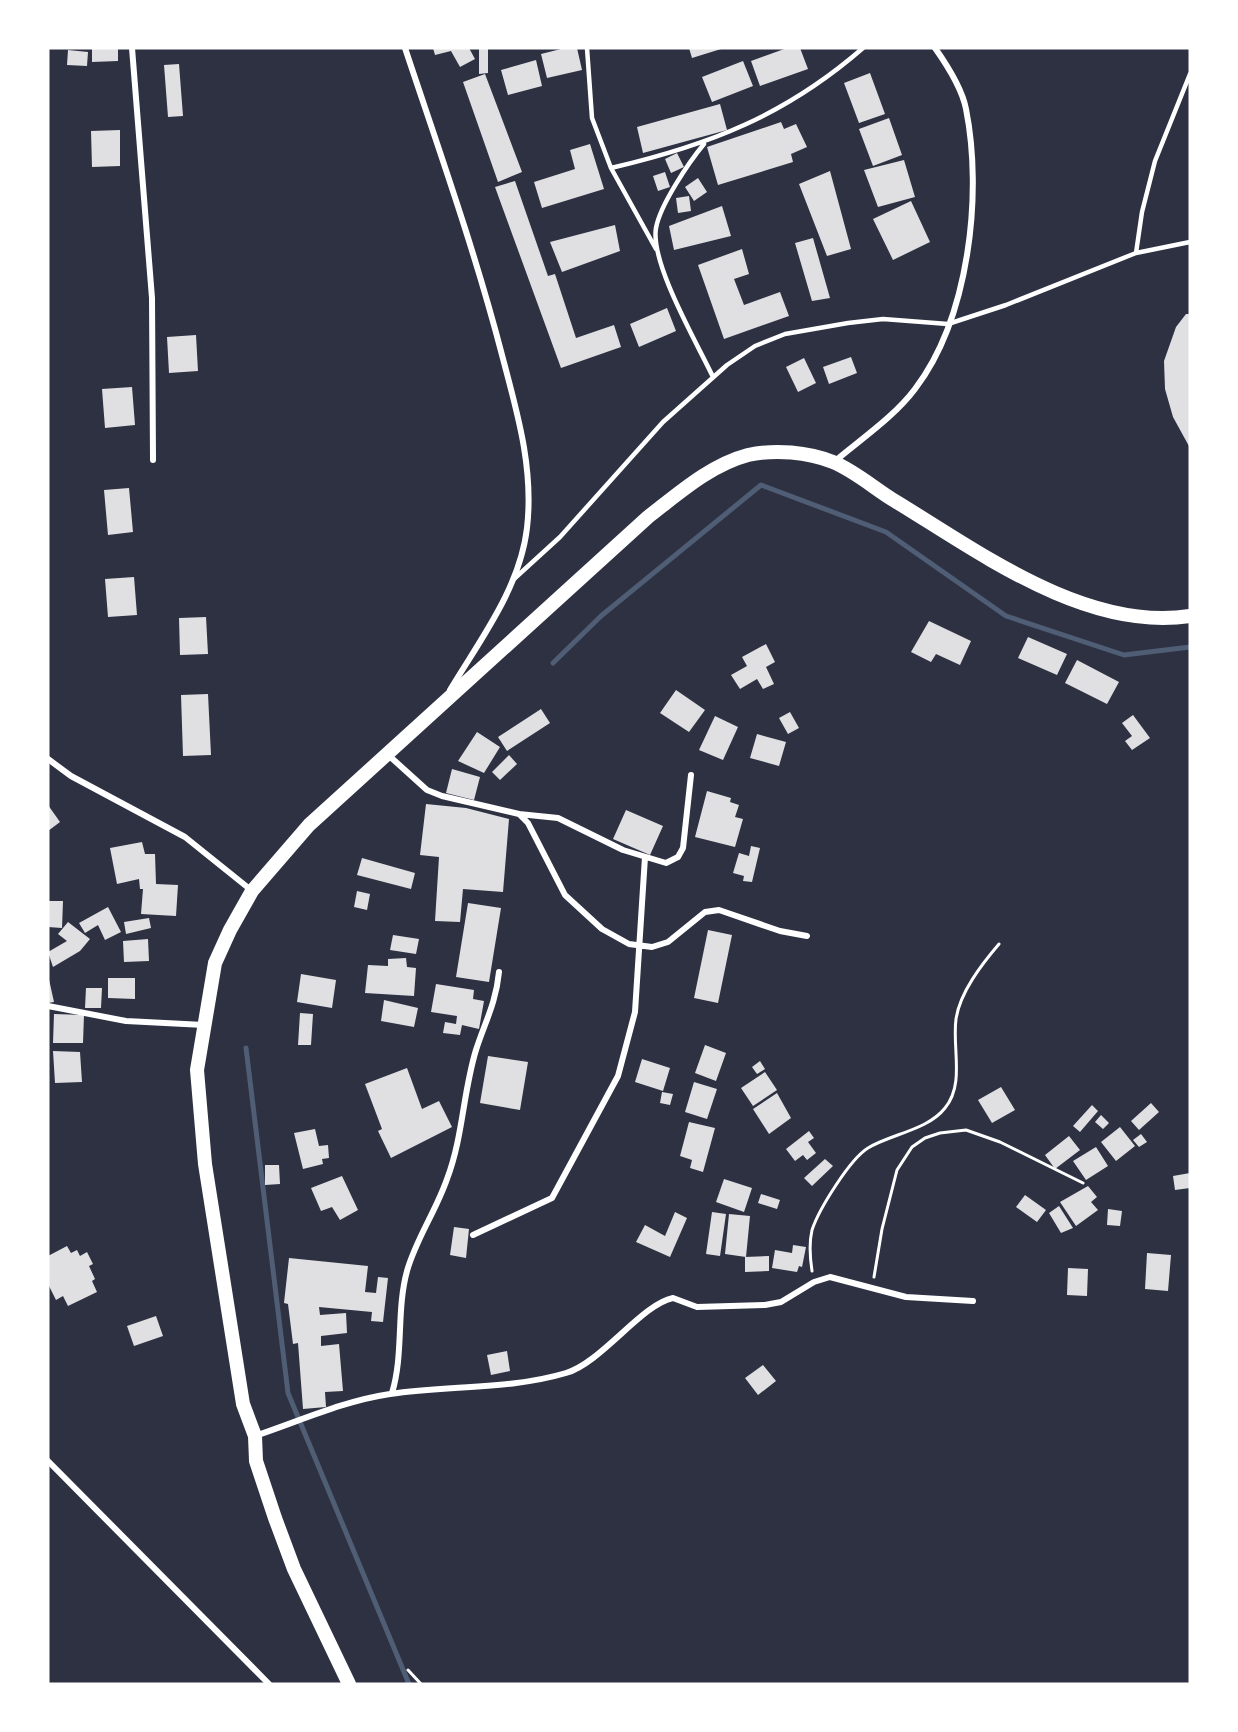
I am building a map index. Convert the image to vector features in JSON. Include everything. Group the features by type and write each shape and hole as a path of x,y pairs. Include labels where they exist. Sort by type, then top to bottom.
{"main road":[{"path":"349,1684 294,1569 256,1461 255,1436 243,1404 205,1164 197,1070 215,963 252,891 309,825 648,517 704,474 748,455 789,451 834,462 1015,572 1059,594 1099,610 1142,618 1190,616"}],"street":[{"path":"132,48 152,297 153,460"},
{"path":"405,48 473,252 526,452 529,490 527,530 514,579 441,704"},
{"path":"834,462 915,389 948,324 969,245 973,208 966,107 935,48"},
{"path":"386,753 427,790 442,796 519,814 558,818 623,850 666,863 678,856 683,848 691,775"},
{"path":"48,759 71,776 185,837 252,891"},
{"path":"519,814 528,823 565,895 617,939 652,947 669,942 705,912 719,910 780,931 807,936"},
{"path":"473,1235 545,1202 557,1190 618,1076 635,1012 645,857"},
{"path":"392,1393 398,1370 402,1293 407,1271 447,1180 459,1141 476,1050 494,1006 499,972"},
{"path":"48,1006 126,1021 205,1025"},
{"path":"255,1436 366,1398 392,1393 508,1384 568,1372 668,1299 710,1308 765,1305 791,1297 814,1282 830,1277 906,1297 974,1301"},
{"path":"48,1461 269,1684"}],"lane":[{"path":"587,48 592,118 611,168 657,251 674,295 713,377"},
{"path":"611,168 705,143 789,104 863,48"},
{"path":"1136,253 1142,212 1155,161 1190,74"},
{"path":"657,251 656,227 686,165 705,143"},
{"path":"514,579 560,537 663,422 713,377 755,346 785,334 883,319 948,324 1006,305 1136,253 1190,242"}],"path":[{"path":"814,1282 810,1257 812,1230 855,1158 893,1136 929,1122 945,1110 950,1101 956,1081 956,1016 973,980 999,944"},
{"path":"865,1288 877,1268 882,1229 897,1170 912,1147 925,1138 940,1133 966,1130 1000,1142 1083,1183"},
{"path":"408,1670 421,1684"}],"building":[{"path":"92,48 118,48 118,61 92,62"},
{"path":"433,48 469,48 475,59 460,67 451,51 435,55"},
{"path":"479,48 488,48 488,73 479,74"},
{"path":"565,48 577,48 582,70 547,78 541,54"},
{"path":"689,48 721,48 721,49 692,58"},
{"path":"787,48 800,48 808,69 760,86 751,61"},
{"path":"68,50 88,52 87,66 67,65"},
{"path":"536,60 542,86 508,95 501,70"},
{"path":"743,61 753,86 712,102 702,77"},
{"path":"179,64 183,116 168,117 164,65"},
{"path":"870,73 885,114 859,123 844,83"},
{"path":"485,74 522,172 498,182 463,82"},
{"path":"720,104 727,130 643,153 637,127"},
{"path":"889,118 902,155 873,166 859,129"},
{"path":"781,122 784,129 796,124 807,147 791,154 793,162 718,185 707,147"},
{"path":"120,130 120,166 92,167 91,131"},
{"path":"590,144 604,189 542,208 534,182 575,169 570,150"},
{"path":"677,153 684,167 671,173 665,159"},
{"path":"904,160 915,197 878,207 864,170"},
{"path":"830,171 851,249 827,256 799,184"},
{"path":"665,172 670,187 658,191 653,176"},
{"path":"698,178 707,192 694,201 685,187"},
{"path":"515,181 548,276 555,274 576,338 614,325 621,347 561,368 495,187"},
{"path":"689,196 691,211 678,213 676,198"},
{"path":"911,201 930,242 893,260 873,219"},
{"path":"722,206 731,236 674,250 669,226"},
{"path":"615,225 620,251 562,272 550,242"},
{"path":"813,238 830,298 812,301 795,243"},
{"path":"742,249 749,274 734,279 744,305 780,292 789,316 724,339 698,265"},
{"path":"667,308 676,331 639,347 630,324"},
{"path":"1186,314 1190,314 1190,448 1173,417 1165,389 1164,361 1176,327"},
{"path":"196,335 198,371 169,373 167,337"},
{"path":"851,357 857,373 829,384 823,367"},
{"path":"804,358 816,383 798,392 786,367"},
{"path":"132,387 135,425 105,428 102,389"},
{"path":"129,488 133,532 108,535 104,490"},
{"path":"134,577 137,615 108,617 105,579"},
{"path":"206,617 208,654 180,655 179,618"},
{"path":"929,621 971,641 960,665 936,654 931,662 911,652"},
{"path":"1028,637 1067,654 1057,675 1018,658"},
{"path":"766,644 775,662 766,667 774,684 763,689 757,679 740,689 731,675 747,666 742,657"},
{"path":"1077,660 1119,682 1107,704 1065,683"},
{"path":"676,690 705,710 689,732 660,713"},
{"path":"208,694 211,755 183,756 181,695"},
{"path":"541,709 550,723 507,751 498,737"},
{"path":"790,712 799,728 788,734 779,718"},
{"path":"1133,715 1150,738 1132,750 1125,741 1132,736 1122,723"},
{"path":"715,716 738,727 723,760 699,750"},
{"path":"477,732 500,747 484,773 458,761"},
{"path":"757,734 786,742 779,766 750,758"},
{"path":"509,755 517,764 500,780 492,772"},
{"path":"452,769 480,777 474,800 446,793"},
{"path":"707,791 731,798 730,802 739,805 735,817 743,819 735,847 695,837"},
{"path":"426,804 466,808 509,819 503,892 463,889 460,922 435,921 439,857 420,855"},
{"path":"48,805 60,822 48,831"},
{"path":"626,810 663,826 650,855 613,839"},
{"path":"142,842 145,854 155,854 156,884 178,885 176,916 141,914 143,889 140,889 139,879 117,884 110,848"},
{"path":"751,846 760,848 752,882 743,881 744,876 733,873 739,853 749,856"},
{"path":"362,858 415,873 411,889 357,875"},
{"path":"357,891 370,894 367,910 354,907"},
{"path":"48,901 63,901 62,928 48,927"},
{"path":"468,903 501,908 489,982 456,977"},
{"path":"108,907 121,932 105,940 98,925 85,933 79,923"},
{"path":"149,918 151,928 126,934 124,922"},
{"path":"68,922 90,939 80,951 53,967 48,952 67,941 58,934"},
{"path":"708,930 732,935 718,1003 694,998"},
{"path":"393,935 419,939 416,954 390,950"},
{"path":"148,939 149,961 124,962 123,941"},
{"path":"406,958 407,967 416,968 414,996 365,993 368,965 388,966 388,959"},
{"path":"301,974 336,980 332,1008 297,1002"},
{"path":"48,975 54,1002 48,1003"},
{"path":"108,978 135,978 135,999 108,998"},
{"path":"436,984 474,990 473,999 484,1001 479,1029 462,1025 460,1035 443,1033 445,1022 456,1024 457,1016 431,1012"},
{"path":"86,988 102,988 101,1008 85,1008"},
{"path":"384,1000 418,1008 414,1027 381,1021"},
{"path":"300,1013 313,1014 311,1045 298,1045"},
{"path":"54,1014 84,1015 83,1043 53,1043"},
{"path":"705,1045 726,1053 716,1081 695,1073"},
{"path":"53,1051 80,1052 82,1082 55,1083"},
{"path":"488,1056 528,1062 520,1110 480,1103"},
{"path":"642,1059 670,1068 663,1091 635,1082"},
{"path":"760,1061 765,1069 757,1074 752,1067"},
{"path":"407,1068 422,1109 439,1101 452,1127 391,1158 378,1131 382,1129 365,1084"},
{"path":"765,1072 777,1090 753,1106 741,1088"},
{"path":"694,1082 717,1089 707,1119 685,1112"},
{"path":"1001,1087 1015,1110 992,1123 978,1100"},
{"path":"662,1092 673,1094 670,1105 660,1103"},
{"path":"777,1093 791,1118 769,1134 753,1109"},
{"path":"1151,1103 1159,1112 1139,1130 1131,1121"},
{"path":"1092,1105 1098,1111 1080,1132 1073,1126"},
{"path":"1101,1115 1109,1123 1103,1129 1095,1122"},
{"path":"689,1122 715,1128 703,1172 690,1168 692,1160 680,1156"},
{"path":"1120,1127 1135,1146 1116,1161 1101,1142"},
{"path":"315,1129 319,1146 328,1145 329,1158 322,1159 323,1164 303,1169 294,1133"},
{"path":"809,1131 814,1138 808,1142 816,1153 807,1160 803,1155 795,1161 786,1149"},
{"path":"1141,1134 1147,1142 1139,1147 1133,1140"},
{"path":"1069,1136 1080,1150 1055,1169 1045,1155"},
{"path":"1096,1147 1108,1166 1086,1180 1073,1161"},
{"path":"825,1159 833,1166 812,1186 804,1178"},
{"path":"265,1165 279,1165 280,1184 265,1185"},
{"path":"1190,1173 1190,1188 1175,1190 1173,1176"},
{"path":"342,1176 358,1210 340,1220 332,1207 321,1211 311,1188"},
{"path":"724,1179 752,1188 744,1212 716,1202"},
{"path":"1088,1186 1097,1197 1091,1202 1098,1210 1076,1226 1060,1202"},
{"path":"761,1194 780,1200 777,1209 758,1203"},
{"path":"1025,1195 1046,1210 1037,1222 1016,1207"},
{"path":"1059,1206 1073,1228 1061,1233 1049,1213"},
{"path":"1108,1209 1122,1211 1120,1226 1107,1225"},
{"path":"675,1212 687,1218 670,1257 636,1242 645,1225 665,1236"},
{"path":"712,1212 726,1214 720,1256 706,1254"},
{"path":"729,1214 750,1216 746,1257 725,1254"},
{"path":"454,1227 469,1229 466,1258 450,1255"},
{"path":"793,1245 806,1247 802,1267 799,1266 797,1272 772,1268 775,1250 792,1253"},
{"path":"67,1246 71,1253 77,1250 80,1256 87,1252 93,1264 89,1266 95,1279 92,1281 97,1292 68,1306 63,1296 56,1300 48,1284 48,1256"},
{"path":"1147,1253 1171,1255 1168,1291 1145,1289"},
{"path":"769,1256 769,1271 745,1272 745,1257"},
{"path":"289,1258 368,1266 365,1292 376,1293 378,1277 388,1278 383,1322 371,1321 372,1312 319,1307 320,1315 346,1313 347,1333 321,1336 321,1346 339,1344 343,1391 325,1392 326,1407 303,1409 298,1343 293,1344 288,1304 284,1303"},
{"path":"1068,1268 1088,1269 1087,1296 1067,1295"},
{"path":"156,1316 163,1336 134,1346 127,1326"},
{"path":"507,1351 510,1371 491,1375 487,1355"},
{"path":"763,1365 776,1381 758,1395 745,1378"}],"waterway":[{"path":"553,663 601,616 761,485 886,532 1006,616 1124,655 1190,647"},
{"path":"246,1048 288,1393 409,1684"}]}
